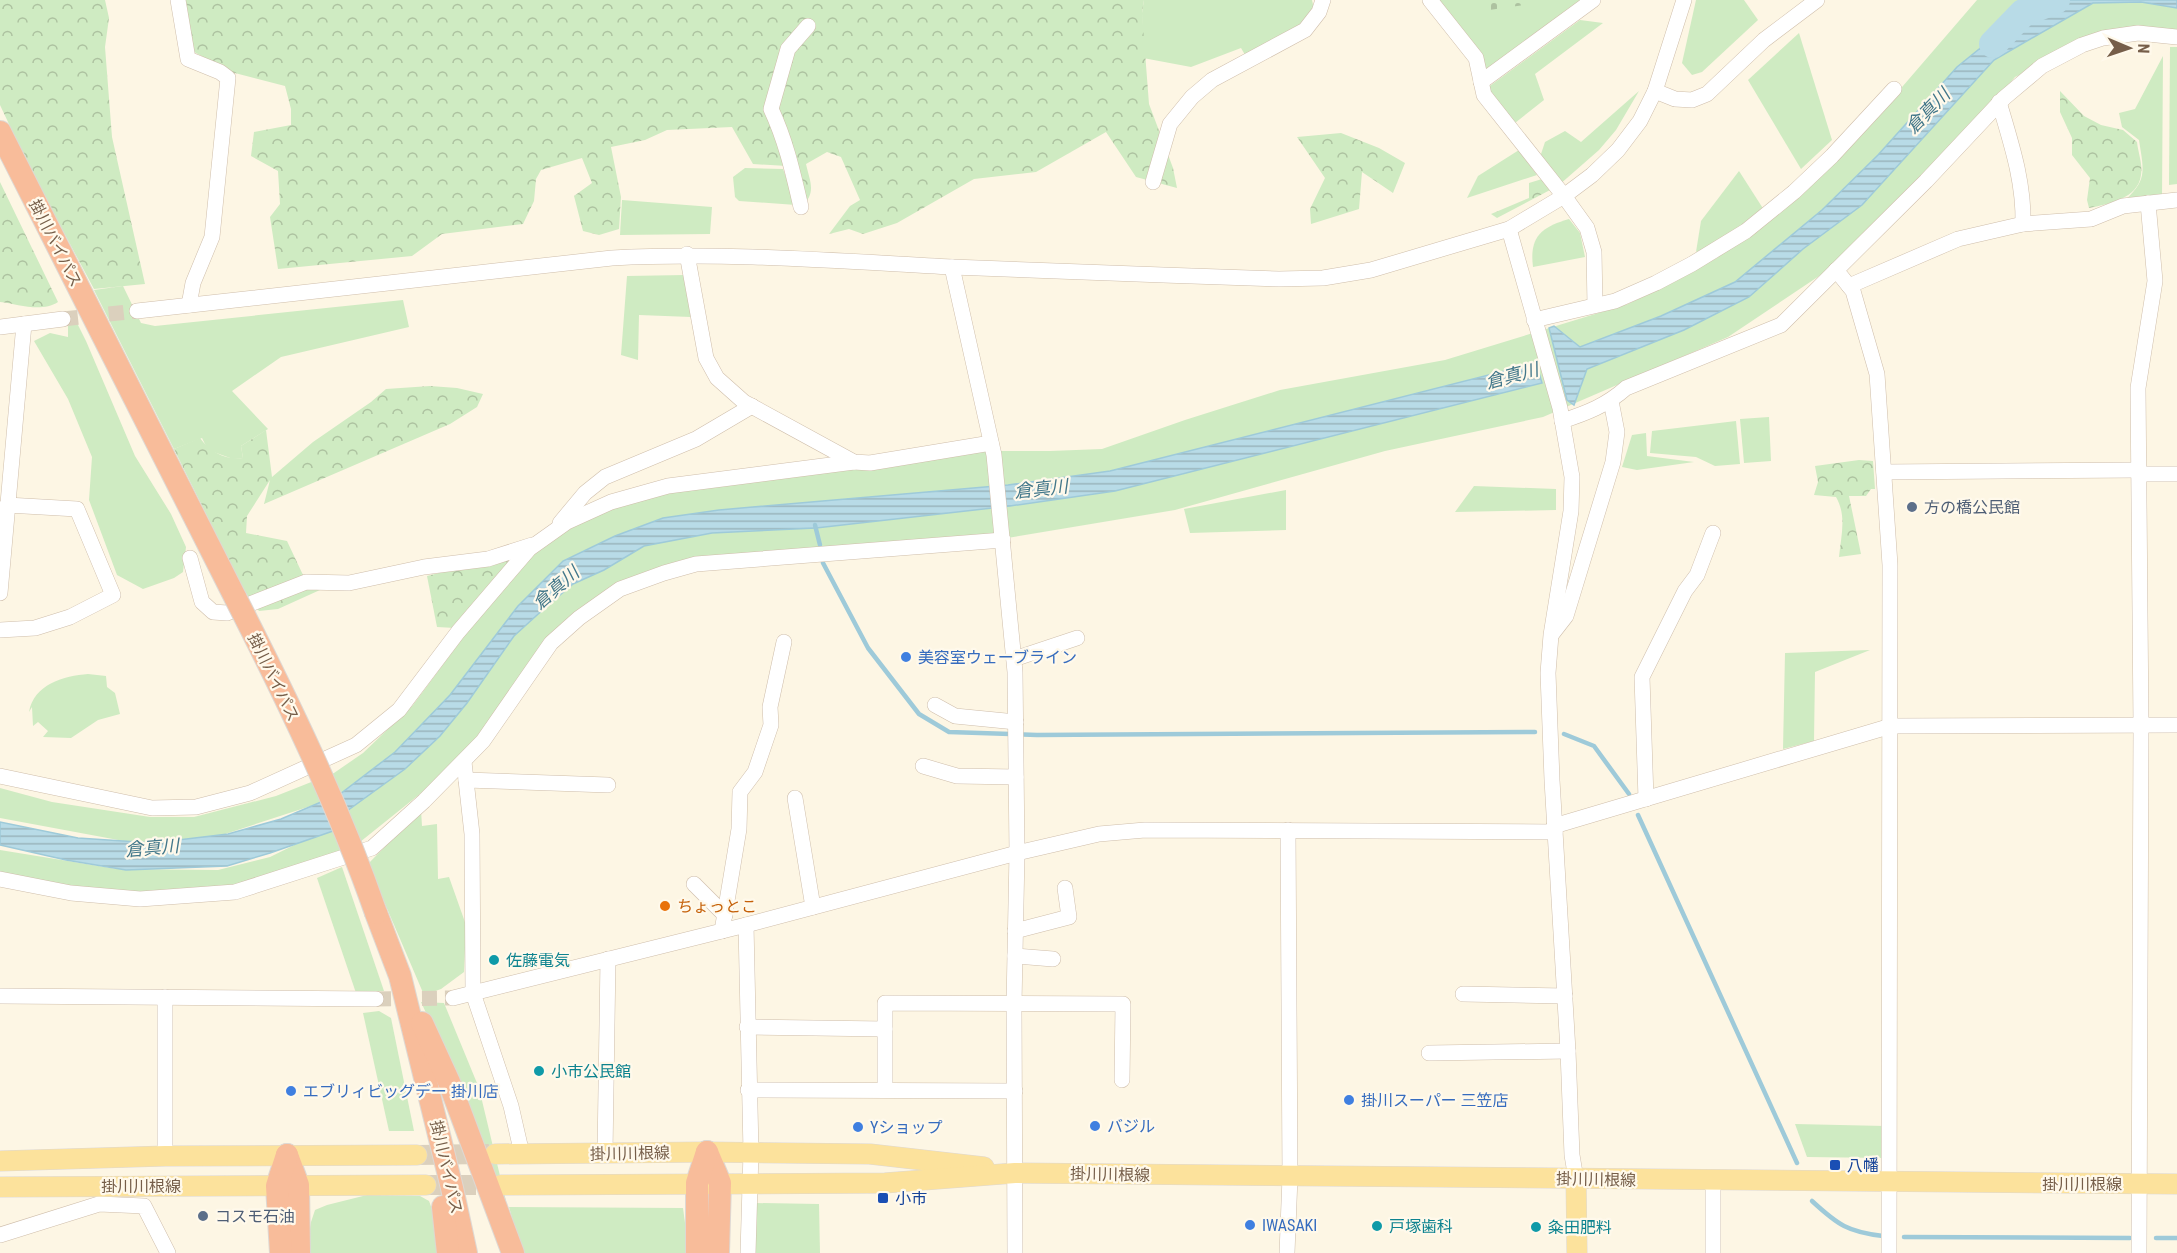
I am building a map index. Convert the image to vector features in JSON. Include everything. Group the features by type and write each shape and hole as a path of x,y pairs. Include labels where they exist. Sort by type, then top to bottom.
{"highway":[{"name":"掛川バイパス","path":"0,132 280,687 355,853 399,976 466,1253"},
{"path":"399,976 416,1084 445,1217 448,1253"},
{"path":"399,976 449,1082 513,1253"},
{"path":"707,1152 720,1183 717,1253"},
{"path":"697,1253 697,1183 707,1152"},
{"path":"287,1155 288,1185 299,1253"},
{"path":"281,1253 288,1185"}],"main road":[{"name":"掛川川根線","path":"495,1154 751,1152 870,1154 980,1166 1015,1173"},
{"name":"掛川川根線","path":"0,1161 165,1156 417,1155"},
{"name":"掛川川根線","path":"501,1185 885,1183 1015,1173 2177,1184"},
{"path":"1576,1179 1577,1253"},
{"name":"掛川川根線","path":"0,1187 426,1185"}],"street":[{"path":"178,0 188,59 220,72 228,78 212,237 193,283 189,305"},
{"path":"1153,182 1170,124 1192,97 1212,80 1305,30 1319,12 1323,0"},
{"path":"1430,0 1476,58 1484,95 1587,228 1594,252 1595,305"},
{"path":"1481,82 1593,0"},
{"path":"137,310 612,258 687,254 952,267 1280,279 1323,278 1371,270 1509,229 1564,196 1592,175 1618,150 1640,121 1655,91 1684,0"},
{"path":"1655,91 1675,99 1692,100 1707,94 1764,40 1817,0"},
{"path":"801,207 788,151 771,109 788,49 808,26"},
{"path":"1561,414 1586,414 1611,401 1626,388 1781,325 1926,181 1999,102 2042,66 2082,45 2103,38 2138,33 2177,37"},
{"path":"1536,326 1595,305 1615,301 1656,283 1698,261 1746,231 1794,192 1832,156 1894,89"},
{"path":"1999,102 2019,170 2023,224"},
{"path":"1849,286 1958,239 2023,224 2091,219 2123,206 2177,200"},
{"path":"2139,1253 2138,388 2154,281 2148,203"},
{"path":"1509,229 1561,414 1572,477 1571,511 1551,635 1548,673 1572,1155 1576,1179"},
{"path":"687,254 706,358 717,378 744,402 854,462"},
{"path":"952,267 993,449 1014,659 1017,853 1014,1004 1015,1253"},
{"path":"1836,270 1853,291 1877,374 1890,565 1889,1253"},
{"path":"0,327 63,320"},
{"path":"0,592 7,505 7,432 24,324"},
{"path":"1551,635 1566,616 1613,462 1617,432 1611,401"},
{"path":"551,534 585,493 605,477 696,439 752,406"},
{"path":"0,776 152,808 196,807 250,793 356,745 399,710 458,632 529,549 567,522 611,502 668,486 854,462 870,463 993,449"},
{"path":"1884,472 2177,474"},
{"path":"0,630 35,628 61,620 113,596 77,509 7,505"},
{"path":"1646,799 1642,677 1685,591 1698,575 1713,533"},
{"path":"0,879 72,893 141,898 235,892 372,848 464,762 483,741 551,643 579,618 620,590 664,573 696,564 1002,537"},
{"path":"190,558 202,602 213,612 227,613 306,582 349,583 424,567 488,559 538,543"},
{"path":"1014,659 1077,638"},
{"path":"722,931 739,830 740,792 755,772 771,725 770,707 784,642"},
{"path":"934,705 955,716 1016,722"},
{"path":"453,998 1099,834 1134,831 1555,829 1646,799 1891,726 2177,725"},
{"path":"464,762 472,834 473,993 511,1106 522,1154"},
{"path":"923,766 957,776 1016,777"},
{"path":"466,780 608,785"},
{"path":"795,798 813,907"},
{"path":"1287,1253 1290,1177 1288,830"},
{"path":"694,884 725,915"},
{"path":"1015,931 1069,917 1065,888"},
{"path":"746,925 751,1152 748,1253"},
{"path":"1015,956 1053,959"},
{"path":"605,1153 608,959"},
{"path":"1463,994 1565,996"},
{"path":"0,996 376,999"},
{"path":"165,997 165,1156"},
{"path":"885,1090 885,1003 1123,1004 1122,1080"},
{"path":"747,1027 885,1029"},
{"path":"1429,1053 1568,1051"},
{"path":"748,1089 1015,1091"},
{"path":"1713,1180 1713,1253"},
{"path":"0,1235 99,1204 144,1206 168,1253"}],"green space":[{"path":"0,0 105,0 109,18 105,47 112,137 145,284 94,289 31,171 0,105"},
{"path":"182,0 1144,0 1142,13 1149,104 1173,168 1177,188 1136,177 1106,132 1036,172 974,179 897,223 863,234 849,229 829,234 850,206 860,200 841,157 827,152 806,164 811,192 801,207 787,166 753,164 732,127 667,130 645,140 611,147 621,197 619,229 599,235 583,231 574,196 592,183 582,158 541,170 536,179 534,201 523,224 442,234 412,256 278,269 270,217 280,204 278,171 251,156 254,132 291,125 291,109 285,86 231,72 185,47"},
{"path":"1144,0 1312,0 1315,14 1302,32 1248,60 1241,48 1191,67 1143,58"},
{"path":"1432,0 1591,0 1481,82 1476,58"},
{"path":"1473,0 1559,0 1475,12"},
{"path":"1696,0 1744,0 1758,20 1702,72 1692,75 1682,63"},
{"path":"1977,0 2177,0 2177,39 2137,33 2082,45 2015,77 1949,156 1846,258 1728,337 1543,417 1385,451 1175,510 989,541 696,564 635,579 574,623 456,765 360,842 320,803 222,835 153,843 129,842 0,818 0,788 52,802 150,817 194,817 276,796 334,773 363,753 413,705 529,549 597,509 693,482 983,451 1102,449 1280,390 1445,360 1628,304 1717,258 1859,137"},
{"path":"1580,20 1603,23 1535,74 1544,100 1515,123 1487,88"},
{"path":"1799,33 1832,140 1801,169 1748,80"},
{"path":"2170,47 2177,47 2177,184 2169,185"},
{"path":"2163,56 2162,198 2121,204 2136,189 2143,168 2139,140 2122,127 2119,113 2135,109"},
{"path":"1639,91 1616,130 1599,150 1559,185 1540,157 1545,142 1565,131 1581,142"},
{"path":"2060,91 2084,116 2101,125 2123,130 2137,142 2141,175 2139,183 2128,195 2113,202 2089,208 2087,200 2090,178 2072,155 2072,138 2060,112"},
{"path":"1341,133 1379,148 1405,163 1393,193 1362,172 1359,209 1311,224 1310,209 1325,178 1297,137"},
{"path":"1519,150 1537,175 1467,198 1478,176"},
{"path":"745,168 783,169 796,205 739,201 735,197 733,177"},
{"path":"1739,171 1764,210 1716,244 1696,252 1701,221"},
{"path":"1542,179 1550,190 1497,218 1491,214 1529,198 1529,183"},
{"path":"0,182 58,302 37,307 0,302"},
{"path":"622,200 712,207 710,234 620,235"},
{"path":"1569,219 1580,233 1585,257 1533,267 1533,248 1539,234"},
{"path":"685,275 691,317 639,315 638,360 621,355 627,276"},
{"path":"123,286 141,323 155,326 403,300 409,327 281,357 232,391 268,429 241,446 243,458 233,459 208,450 202,438 174,449 94,290"},
{"path":"68,321 76,321 135,456 171,514 186,547 183,572 174,578 143,589 117,575 89,500 92,457 68,399 34,341 50,333 68,337"},
{"path":"430,386 457,388 483,394 477,407 450,424 264,504 270,480 247,516 246,533 287,541 303,575 297,579 320,590 278,609 259,611 243,589 174,449 200,438 219,454 230,458 243,458 241,446 266,430 272,477 313,442 386,389"},
{"path":"1769,417 1771,461 1744,463 1740,419"},
{"path":"1736,421 1740,464 1715,466 1696,457 1650,453 1652,431"},
{"path":"1646,433 1647,456 1694,462 1637,470 1622,467 1632,435"},
{"path":"1859,460 1873,461 1875,489 1871,489 1866,496 1849,496 1861,554 1839,557 1841,511 1836,497 1814,495 1818,482 1815,466"},
{"path":"1474,486 1556,489 1556,510 1455,512"},
{"path":"1286,490 1286,530 1190,533 1184,509"},
{"path":"518,553 455,628 437,627 427,576"},
{"path":"1870,650 1815,672 1814,741 1783,749 1785,653"},
{"path":"88,674 106,676 107,687 115,693 120,714 98,720 71,738 43,737 48,731 38,722 33,726 32,707 29,712 37,695 51,683"},
{"path":"421,810 422,826 437,824 438,879 449,877 466,925 464,972 441,989 424,995 368,864"},
{"path":"331,827 343,851 242,884 139,896 0,875 0,850 117,869 218,870 270,857"},
{"path":"342,867 384,991 356,993 317,878"},
{"path":"421,1002 444,1003 479,1088 506,1201 497,1202 453,1071"},
{"path":"379,1011 391,1018 414,1131 389,1131 363,1013"},
{"path":"1795,1124 1885,1126 1885,1158 1807,1157"},
{"path":"367,1195 420,1196 429,1201 436,1233 436,1253 306,1253 315,1210"},
{"path":"755,1203 819,1204 820,1253 756,1253"},
{"path":"509,1207 683,1208 689,1253 522,1253"}],"water":[{"path":"2058,0 2177,0 2177,8 2141,2 2093,3 1994,60 1862,205 1803,249 1749,297 1684,330 1587,369 1574,405 1567,400 1549,328 1554,326 1580,347 1661,316 1735,282 1822,210 1878,155 1957,67 2020,16"},
{"path":"1536,363 1542,383 1115,491 1010,506 816,528 712,533 644,546 604,570 573,584 514,636 467,703 440,736 405,769 347,811 353,824 227,866 126,870 66,860 0,845 0,822 78,838 153,843 228,834 281,819 340,794 395,752 450,695 518,606 563,561 615,536 663,518 719,510 1008,485 1110,471"}],"waterway":[{"name":"倉真川","path":"1993,44 2023,13 2056,0"},
{"path":"815,525 820,545"},
{"path":"823,563 868,648 919,714 949,732 1037,735 1535,732"},
{"path":"1564,734 1594,746 1629,794"},
{"path":"1638,815 1797,1163"},
{"path":"1812,1201 1844,1226 1883,1236"},
{"path":"1904,1237 2130,1238"},
{"path":"2156,1238 2177,1238"}],"tunnel":[{"path":"63,319 137,311"},
{"path":"376,999 453,998"},
{"path":"417,1155 489,1154"},
{"path":"426,1185 501,1185"}],"place":[{"name":"方の橋公民館","path":"1912,507"},
{"name":"美容室ウェーブライン","path":"906,657"},
{"name":"ちょっとこ","path":"665,906"},
{"name":"佐藤電気","path":"494,960"},
{"name":"小市公民館","path":"539,1071"},
{"name":"エブリィビッグデー 掛川店","path":"291,1091"},
{"name":"掛川スーパー 三笠店","path":"1349,1100"},
{"name":"バジル","path":"1095,1126"},
{"name":"Yショップ","path":"858,1127"},
{"name":"八幡","path":"1835,1165"},
{"name":"小市","path":"883,1198"},
{"name":"コスモ石油","path":"203,1216"},
{"name":"IWASAKI","path":"1250,1225"},
{"name":"戸塚歯科","path":"1377,1226"},
{"name":"粂田肥料","path":"1536,1227"}]}
